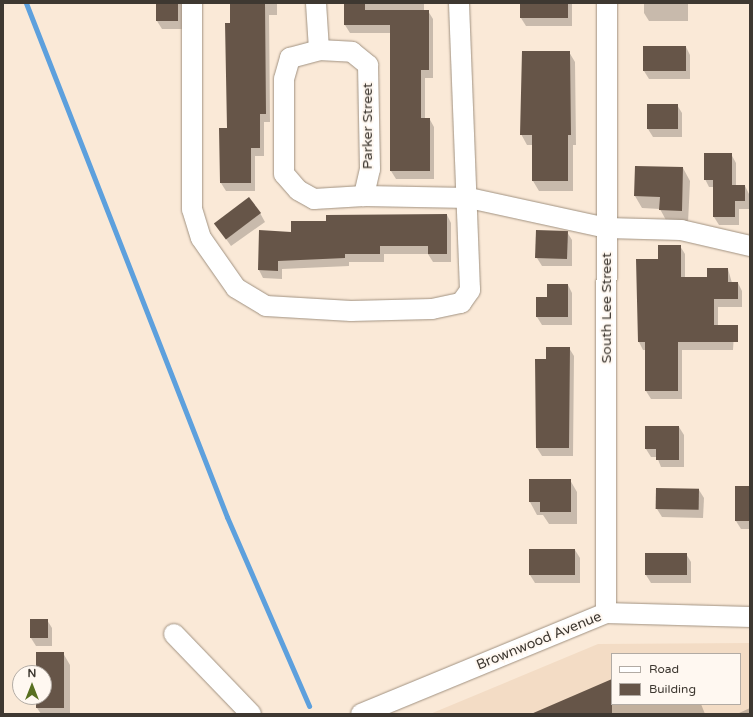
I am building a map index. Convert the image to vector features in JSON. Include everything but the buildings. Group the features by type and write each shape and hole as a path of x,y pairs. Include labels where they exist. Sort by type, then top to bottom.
{"street":[{"path":"192,3 192,209 202,238 236,288 266,306 351,311 432,309 461,303 470,290 469,198 459,3"},
{"path":"316,3 319,50"},
{"name":"South Lee Street","path":"606,613 607,3"},
{"name":"Parker Street","path":"319,50 352,52 368,65 370,169 364,196 314,199 298,190 284,174 284,79 290,58 319,50"},
{"path":"364,196 469,198 607,228 681,230 750,246"},
{"name":"Brownwood Avenue","path":"362,714 606,613 750,617"},
{"path":"174,634 251,714"}],"shaded area":[{"path":"750,643 750,714 430,714 598,644"}],"waterway":[{"path":"26,3 227,517 309,706"}]}
